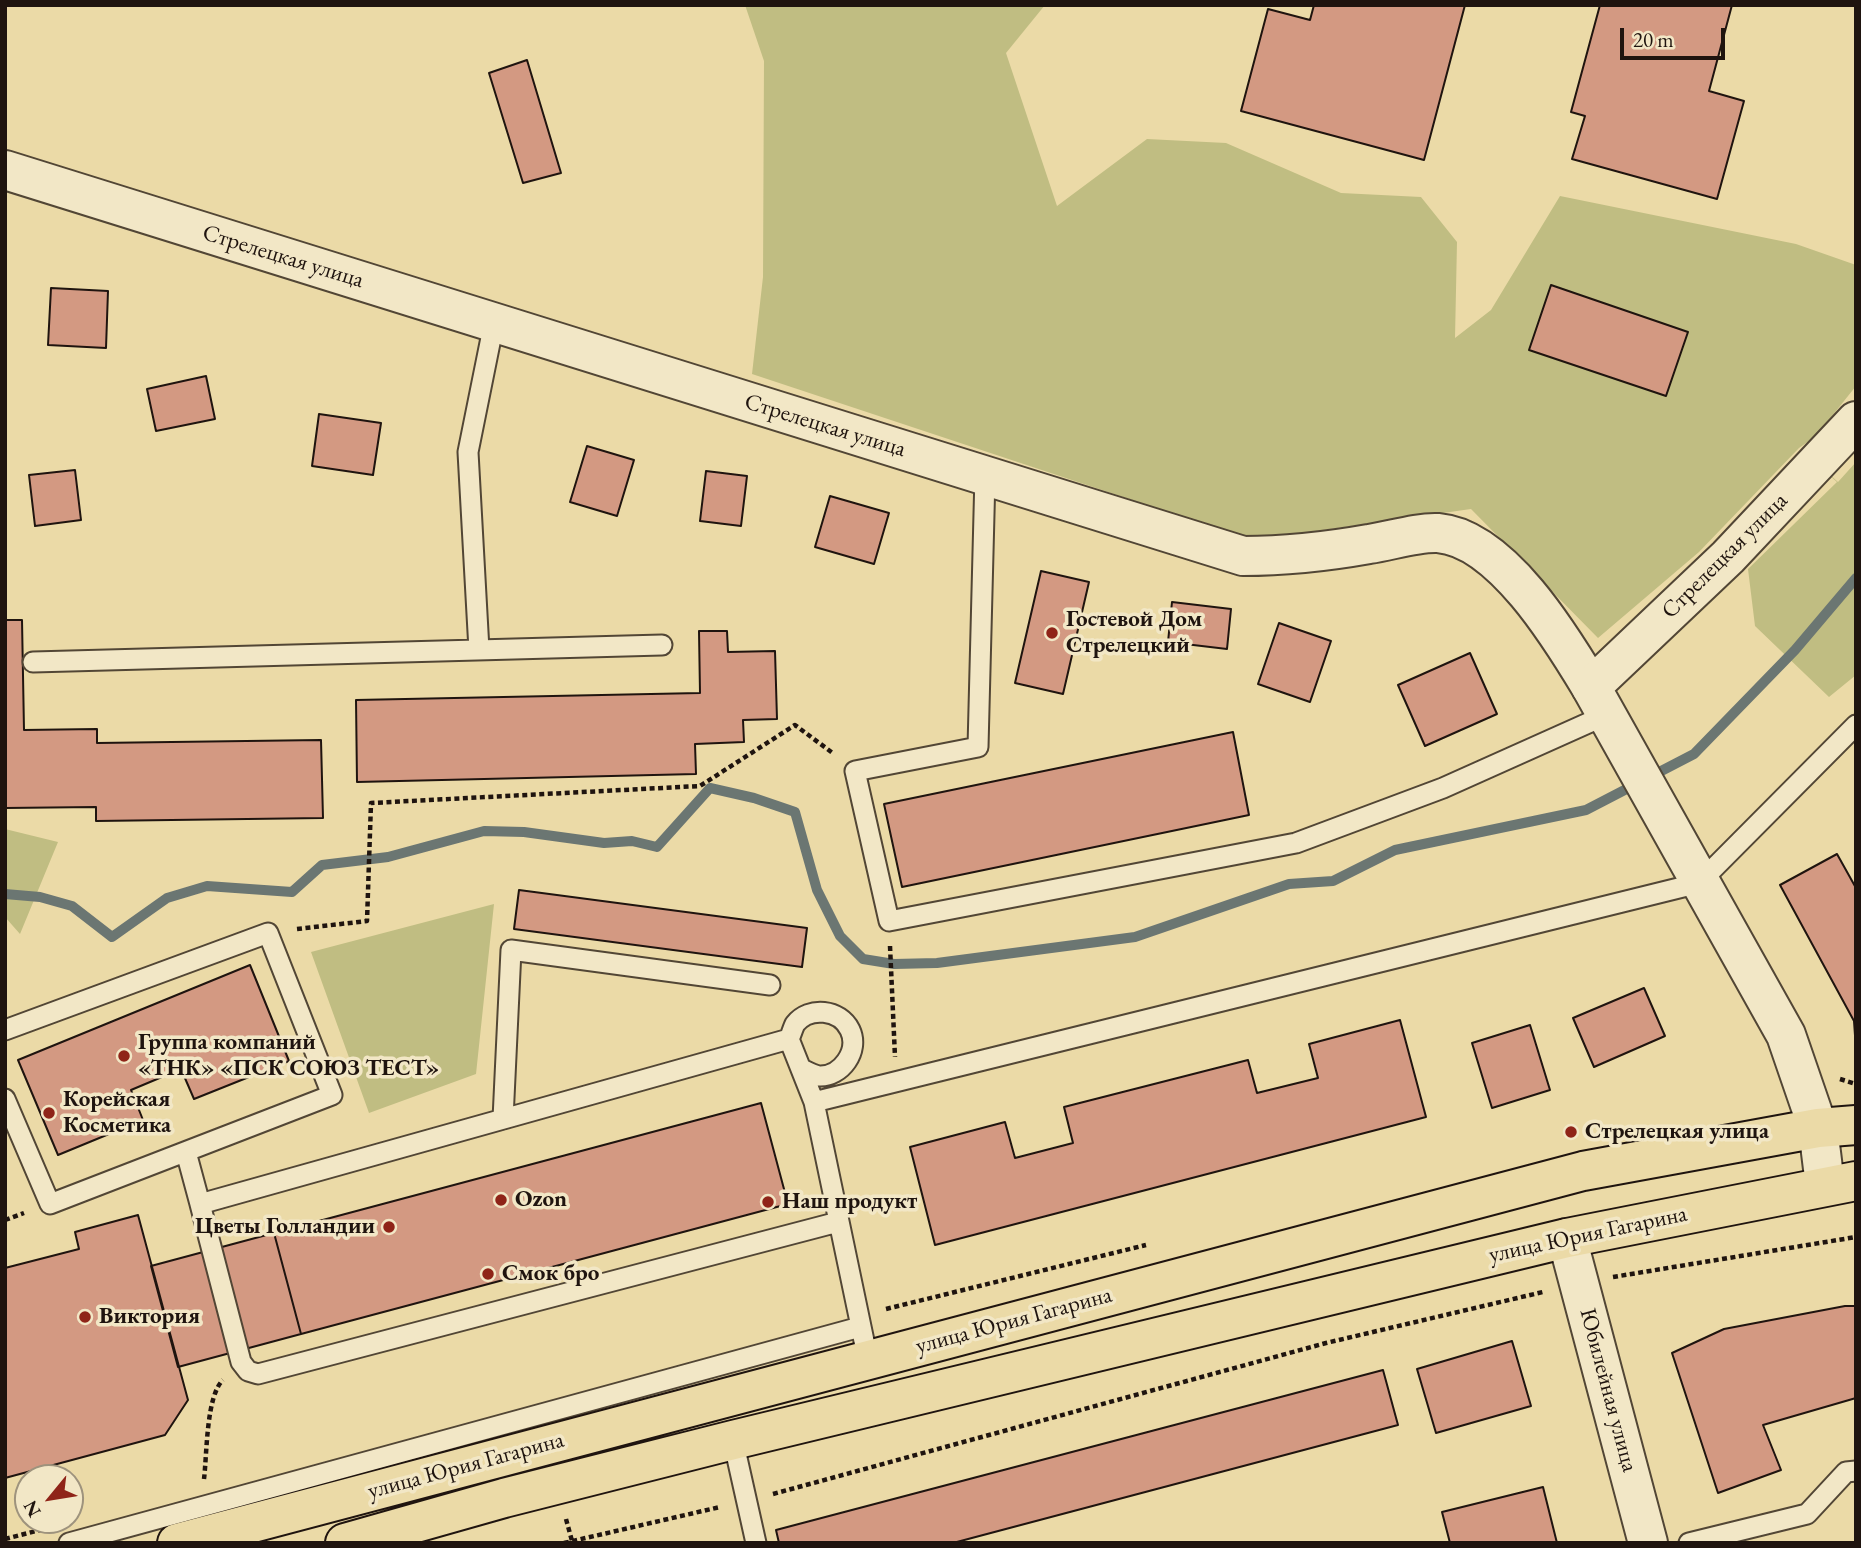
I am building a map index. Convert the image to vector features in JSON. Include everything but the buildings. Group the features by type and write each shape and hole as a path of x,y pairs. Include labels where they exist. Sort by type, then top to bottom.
{"main road":[{"name":"улица Юрия Гагарина","path":"177,1543 862,1334 1583,1171 1818,1128 1856,1125"},
{"name":"улица Юрия Гагарина","path":"345,1543 504,1498 733,1440 1567,1238 1840,1183"}],"street":[{"name":"Стрелецкая улица","path":"5,170 1242,556 1300,556 1438,533 1476,545 1513,580 1559,633 1598,701 1786,1035 1840,1183"},
{"name":"Стрелецкая улица","path":"1598,701 1856,421"},
{"name":"Юбилейная улица","path":"1567,1238 1648,1543"}],"lane":[{"path":"479,650 468,452 494,323"},
{"path":"985,475 978,747 855,771 889,921 1296,843 1443,788 1598,701"},
{"path":"33,662 662,645"},
{"path":"814,1102 1699,883 1856,725"},
{"path":"5,1030 268,933 332,1096 50,1204 5,1099"},
{"path":"503,1119 511,950 770,985"},
{"path":"69,1543 862,1334 814,1102 789,1039 795,1024 808,1014 825,1012 839,1018 850,1030 853,1046 847,1062 835,1073 819,1076 803,1070"},
{"path":"200,1204 789,1039"},
{"path":"186,1152 242,1362 248,1371 258,1374 838,1222"},
{"path":"733,1440 756,1543"},
{"path":"1689,1543 1807,1514 1846,1472 1856,1471"}],"path":[{"path":"268,933 367,921 370,803 700,786 795,725 855,771"},
{"path":"890,947 896,1082"},
{"path":"1836,1074 1856,1084"},
{"path":"564,1543 746,1502 1326,1343 1580,1283 1856,1237"},
{"path":"862,1334 1154,1243"},
{"path":"203,1488 217,1386 242,1362"},
{"path":"5,1539 25,1534"}],"shaded area":[{"path":"745,5 1045,5 1006,53 1057,206 1147,139 1226,143 1341,193 1421,197 1457,242 1455,338 1491,310 1560,196 1796,244 1856,265 1856,386 1816,436 1799,448 1699,552 1598,638 1471,509 1253,540 752,374 763,277 764,61"},
{"path":"1799,448 1838,482 1856,462 1856,675 1829,697 1755,626 1748,569 1837,482"},
{"path":"5,829 58,842 20,934 5,917"},
{"path":"494,904 476,1074 369,1113 311,952"}],"waterway":[{"path":"5,894 40,897 72,906 112,937 167,898 207,886 292,892 322,865 388,857 484,831 524,832 604,843 632,841 657,847 710,788 754,798 795,812 817,890 840,936 863,959 894,964 937,963 1135,937 1289,884 1333,881 1395,850 1586,810 1694,754 1795,650 1856,578"}],"place":[{"name":"Гостевой Дом Стрелецкий","path":"1052,633"},
{"name":"Группа компаний «ТНК» «ПСК СОЮЗ ТЕСТ»","path":"124,1056"},
{"name":"Корейская Косметика","path":"49,1113"},
{"name":"Стрелецкая улица","path":"1571,1132"},
{"name":"Ozon","path":"501,1200"},
{"name":"Наш продукт","path":"768,1202"},
{"name":"Цветы Голландии","path":"389,1227"},
{"name":"Смок бро","path":"488,1274"},
{"name":"Виктория","path":"85,1317"}]}
